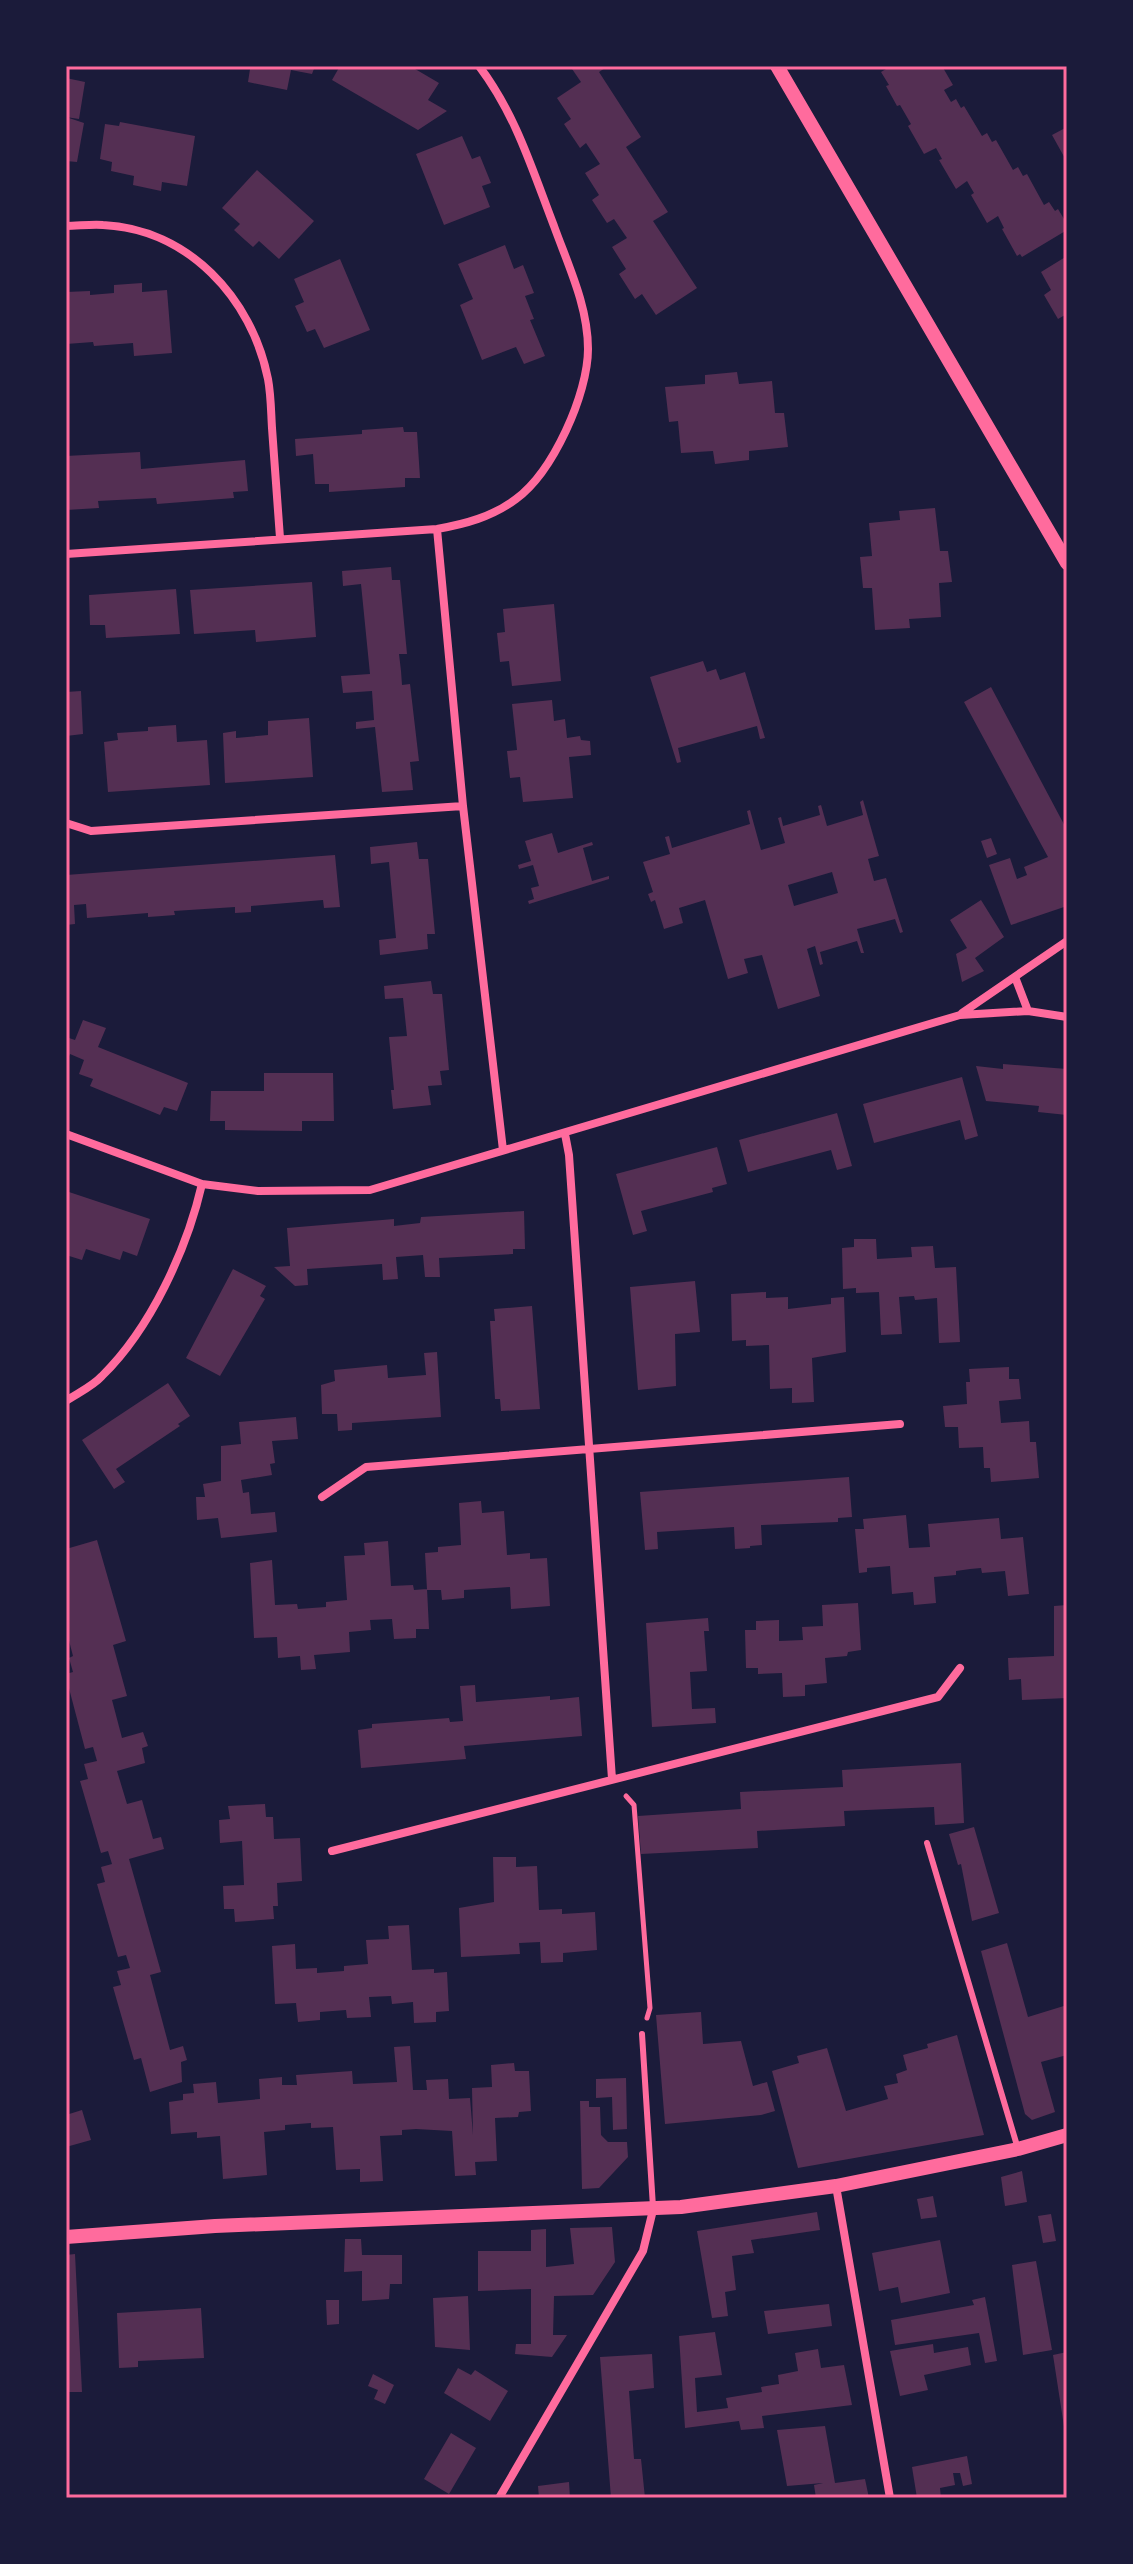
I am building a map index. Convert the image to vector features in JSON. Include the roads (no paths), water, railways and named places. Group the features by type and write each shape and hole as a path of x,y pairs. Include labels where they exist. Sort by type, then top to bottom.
{"street":[{"path":"66,554 463,525 493,514 518,498 536,478 561,441 574,412 584,380 588,352 587,326 580,298 521,138 504,100 479,66"},
{"path":"777,66 1067,563"},
{"path":"66,226 104,225 142,232 174,244 201,262 225,286 244,312 260,347 269,382 280,538"},
{"path":"437,529 463,806 503,1150"},
{"path":"66,823 91,831 463,806"},
{"path":"960,1015 1067,941"},
{"path":"1015,977 1028,1011"},
{"path":"66,1134 202,1184 258,1191 370,1190 960,1015 1028,1011 1067,1017"},
{"path":"565,1134 569,1155 612,1779"},
{"path":"66,1401 101,1378 149,1319 190,1227 202,1184"},
{"path":"322,1497 366,1467 900,1424"},
{"path":"332,1851 938,1697 960,1668"},
{"path":"66,2237 215,2226 653,2210 836,2186 1018,2149 1067,2135"},
{"path":"836,2186 890,2498"},
{"path":"499,2498 643,2251 653,2210"}],"lane":[{"path":"927,1843 1018,2149"},
{"path":"642,2034 653,2210"}]}
